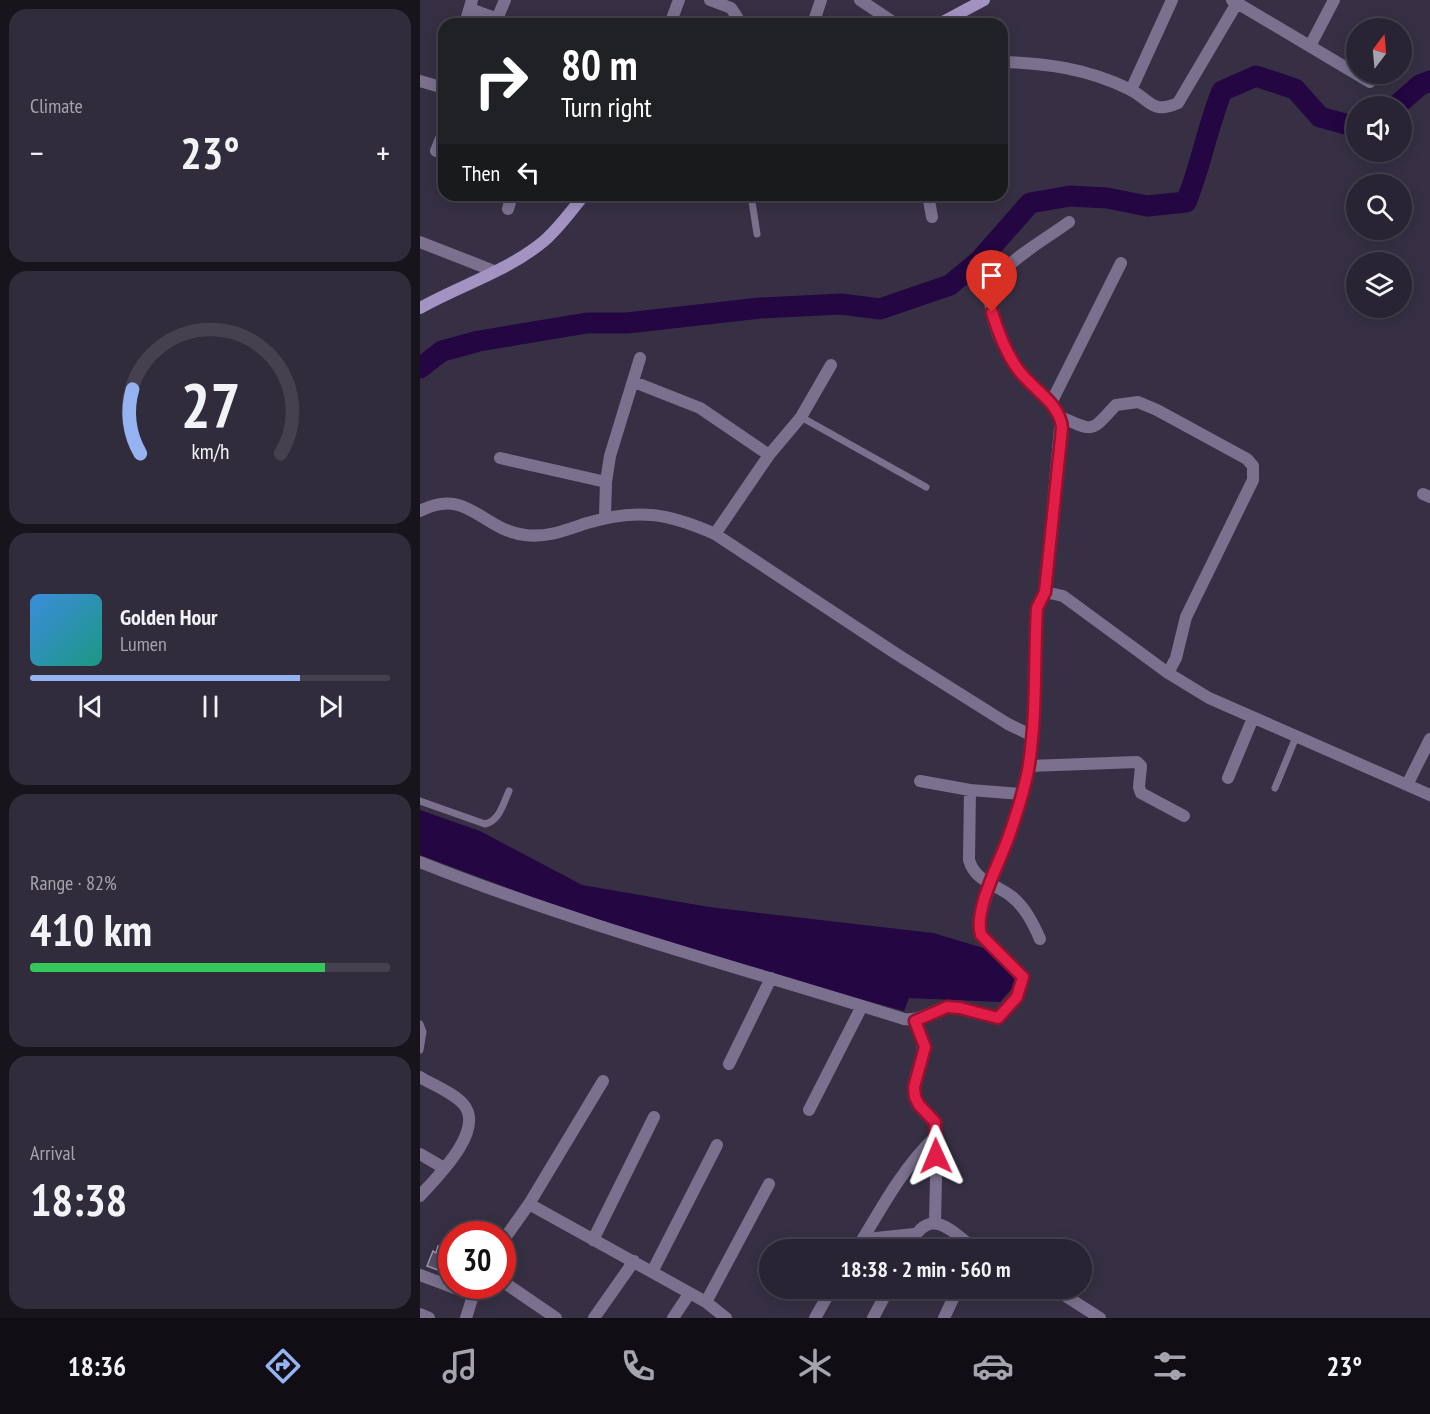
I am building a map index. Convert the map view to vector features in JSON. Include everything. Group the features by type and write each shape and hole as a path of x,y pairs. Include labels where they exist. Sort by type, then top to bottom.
{"street":[{"path":"497,18 505,0"},
{"path":"672,18 679,0"},
{"path":"710,0 731,8 737,18"},
{"path":"815,18 821,0"},
{"path":"860,0 887,18"},
{"path":"950,18 984,0"},
{"path":"1131,90 1172,0"},
{"path":"1310,46 1334,0"},
{"path":"1008,62 1061,66 1084,72 1131,90 1157,108 1178,103 1234,2 1346,68"},
{"path":"471,5 495,18"},
{"path":"420,81 438,86"},
{"path":"436,151 438,146"},
{"path":"508,209 510,201"},
{"path":"420,308 494,272 545,241 579,201"},
{"path":"929,201 932,217"},
{"path":"1069,222 1002,271 990,294 992,312 999,336 1018,369 1037,392 1051,403 1061,417 1084,428 1092,428 1101,424 1116,405 1138,402 1247,459 1253,466 1253,480 1186,617 1176,658 1168,673"},
{"path":"420,242 494,272"},
{"path":"1051,403 1121,263"},
{"path":"605,517 606,482 610,456 640,358"},
{"path":"715,534 769,455 801,417 831,365"},
{"path":"634,382 700,408 769,455"},
{"path":"420,862 621,934 915,1021 947,1007 998,1018 1017,997 1023,977 981,935 979,927 991,884 1011,833 1029,766 1033,736 1037,608 1045,592 1061,417"},
{"path":"500,458 606,482"},
{"path":"420,511 432,504 447,502 465,505 511,532 545,536 605,517 642,513 667,516 715,534 1008,724 1033,736"},
{"path":"1045,592 1063,596 1168,673 1209,698 1430,795"},
{"path":"1228,778 1253,718"},
{"path":"1407,785 1430,739"},
{"path":"1029,766 1137,762 1141,766 1139,787 1141,794 1184,816"},
{"path":"920,781 970,790 1022,794"},
{"path":"970,790 969,860 977,877 1020,905 1040,939"},
{"path":"729,1064 771,978"},
{"path":"809,1110 862,1006"},
{"path":"915,1021 925,1047 914,1087 915,1097 919,1105 935,1122 937,1135 935,1222"},
{"path":"420,1077 463,1104 469,1113 470,1122 463,1142 420,1196"},
{"path":"516,1223 530,1204 603,1080"},
{"path":"593,1240 654,1117"},
{"path":"863,1239 900,1176 917,1153 937,1135"},
{"path":"652,1272 717,1145"},
{"path":"420,1154 444,1168"},
{"path":"706,1302 769,1184"},
{"path":"530,1204 706,1302 726,1318"},
{"path":"912,1239 923,1226 935,1222 946,1226 962,1239"},
{"path":"874,1239 914,1234"},
{"path":"594,1318 634,1261"},
{"path":"420,1275 438,1280"},
{"path":"516,1291 556,1318"},
{"path":"673,1318 689,1294"},
{"path":"466,1318 472,1299"},
{"path":"815,1318 826,1299"},
{"path":"873,1318 883,1299"},
{"path":"944,1318 953,1299"},
{"path":"1070,1299 1100,1318"},
{"path":"420,1314 429,1318"}],"lane":[{"path":"752,201 757,234"},
{"path":"801,417 926,487"},
{"path":"1275,789 1296,738"},
{"path":"420,801 485,824 493,822 498,816 509,791"},
{"path":"420,1024 423,1032 420,1050"}],"shaded area":[{"path":"420,810 480,831 582,885 709,907 933,933 987,949 1018,982 1000,1002 909,998 904,1011 745,967 556,906 420,855"}],"building":[{"path":"438,1246 438,1270 427,1266 433,1251 436,1253"}],"waterway":[{"path":"420,368 442,351 479,341 587,323 627,323 760,308 841,304 880,309 950,285 980,260 1030,203 1070,196 1107,198 1147,206 1186,202 1222,91 1256,76 1295,89 1320,117 1346,124"},
{"path":"1407,96 1420,85 1430,81"}],"route":[{"path":"936,1156 935,1122 919,1105 915,1097 914,1087 925,1047 915,1021 947,1007 998,1018 1017,997 1023,977 981,935 979,927 991,884 1011,833 1029,766 1033,736 1033,672 1037,608 1045,592 1062,428 1061,417 1051,403 1037,392 1018,369 999,336 992,312"}]}
